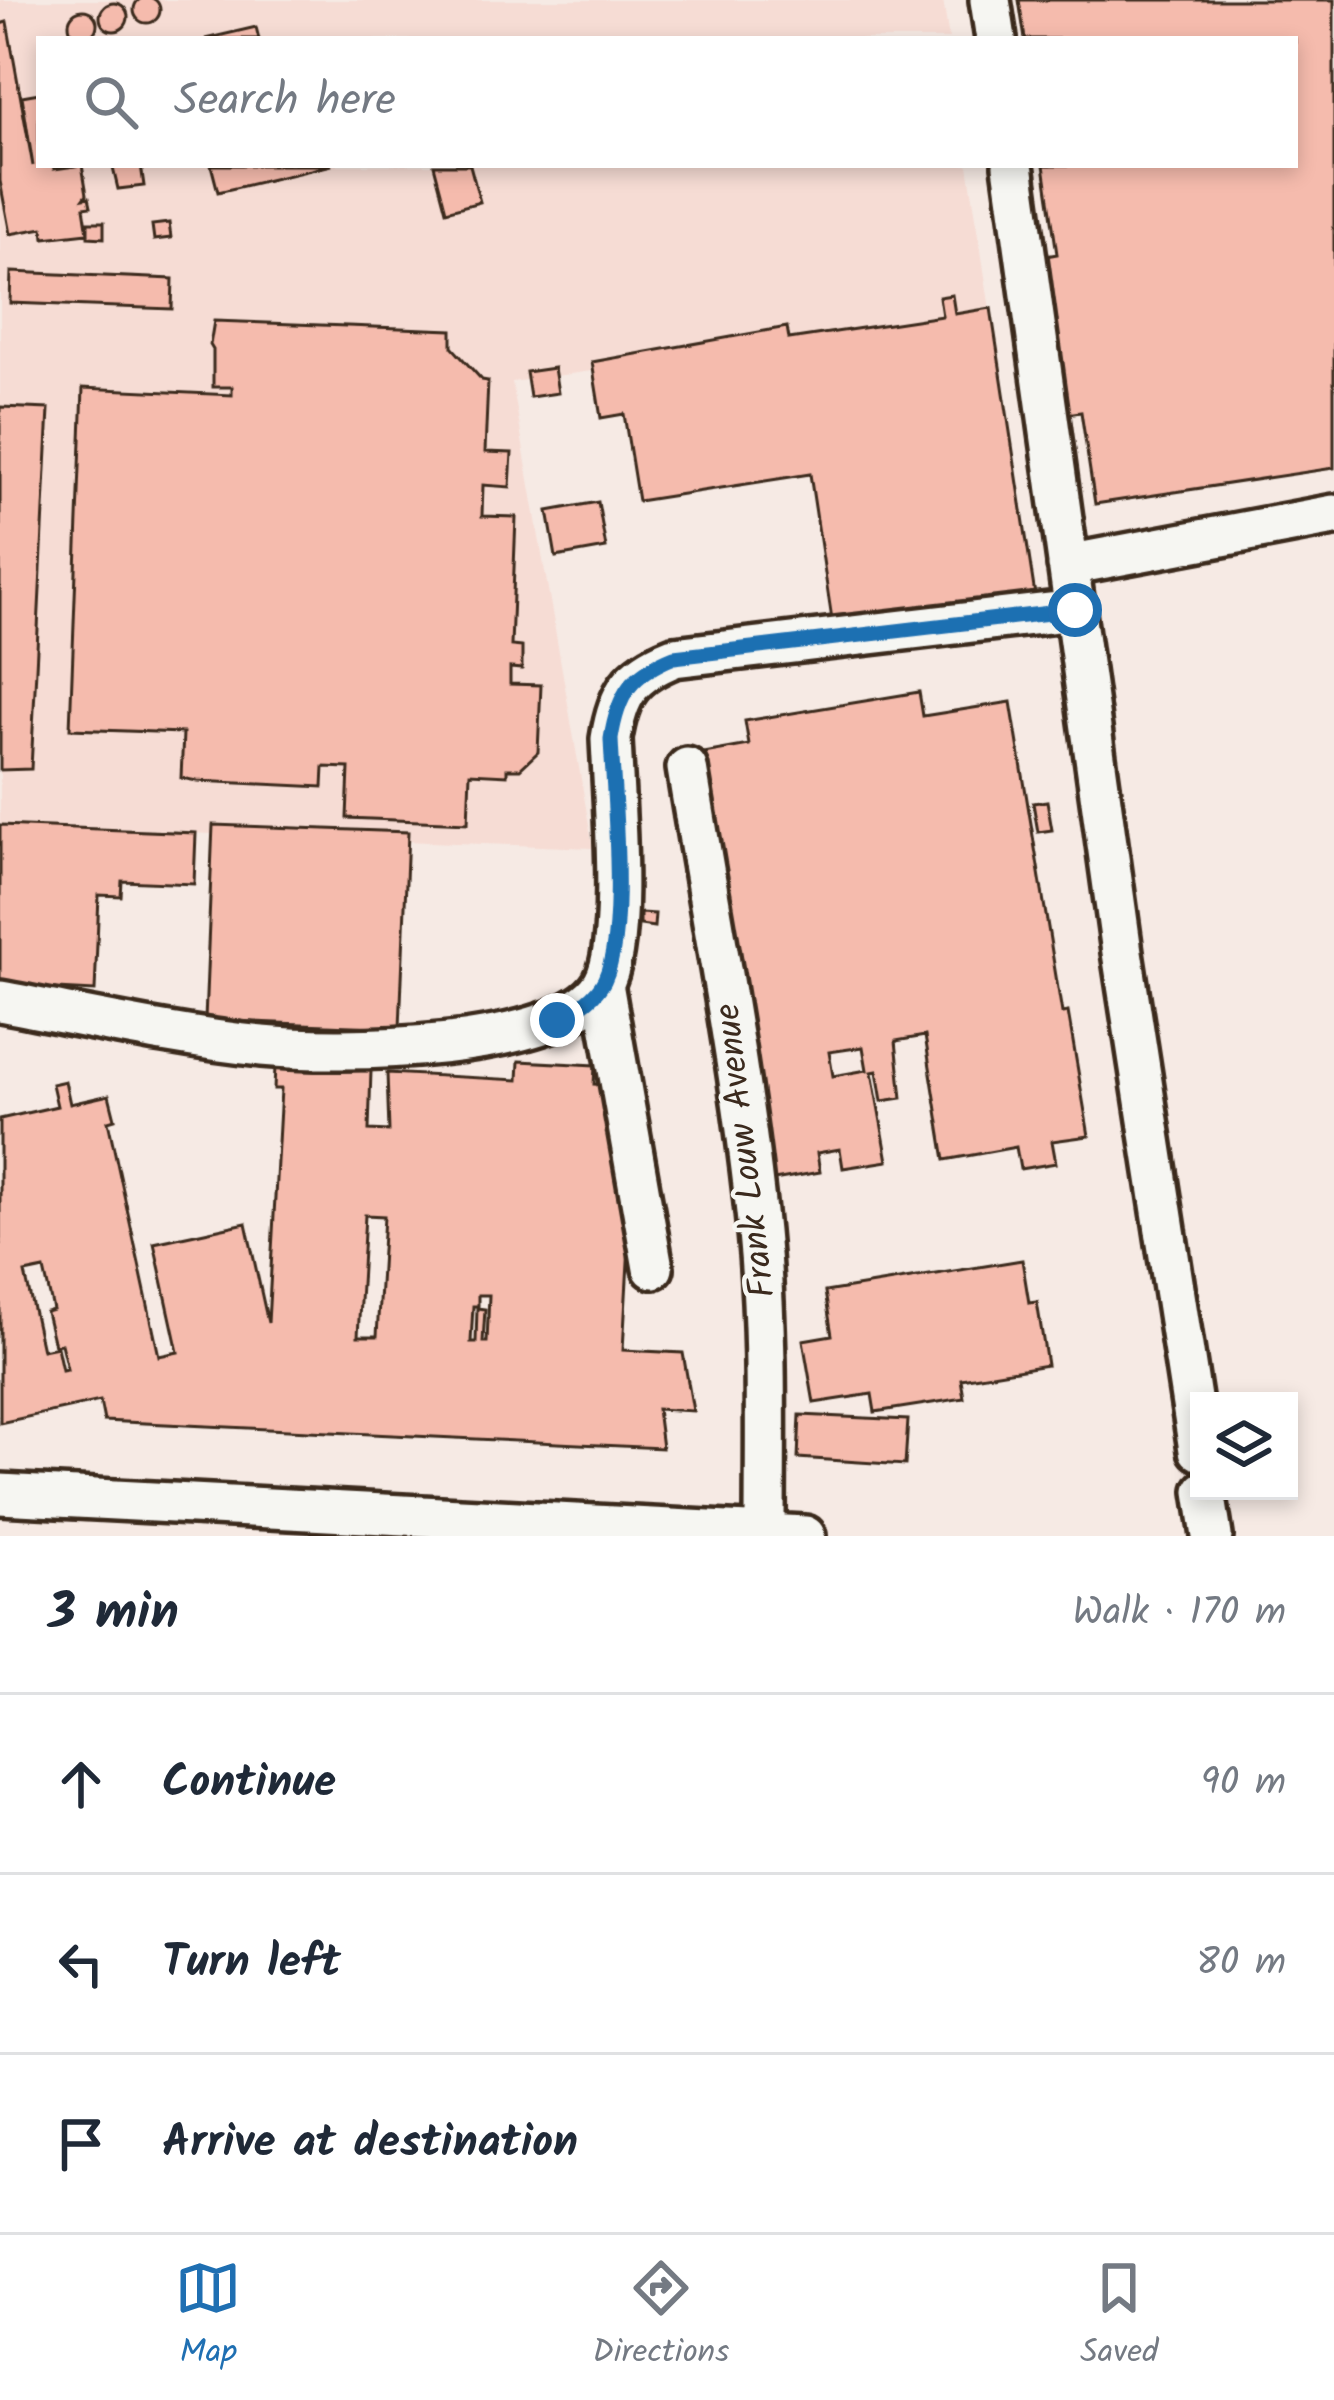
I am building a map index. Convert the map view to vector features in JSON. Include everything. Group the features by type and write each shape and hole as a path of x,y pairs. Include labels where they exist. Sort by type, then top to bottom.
{"street":[{"path":"990,0 996,36"},
{"path":"1013,168 1190,1392"},
{"path":"1069,565 1334,515"},
{"path":"653,1268 603,984 616,938 611,739 621,700 648,667 674,657 1075,610"},
{"name":"Frank Louw Avenue","path":"686,768 742,1101 758,1236 766,1382 765,1535"},
{"path":"0,1001 263,1046 378,1048 474,1041 557,1020 584,1004 603,984"},
{"path":"0,1495 805,1536"},
{"path":"1207,1500 1213,1536"}],"shaded area":[{"path":"0,0 943,0 949,36 36,36 36,168 968,168 991,316 512,382 593,848 0,826"}],"building":[{"path":"141,-1 153,-1 159,15 152,22 142,22 135,15"},
{"path":"1019,0 1334,0 1334,468 1095,504 1081,412 1059,415 1035,258 1057,254 1044,168 1298,168 1298,36 1025,36"},
{"path":"114,3 124,7 128,17 124,27 114,31 104,27 100,17 104,7"},
{"path":"77,11 89,11 96,18 96,30 90,36 76,36 70,30 70,18"},
{"path":"7,22 33,166 22,96 36,94 36,168 83,168 84,198 89,197 91,206 84,207 88,233 44,238 43,228 10,234 0,181 0,24"},
{"path":"256,27 258,36 218,36"},
{"path":"113,168 141,168 144,186 118,189"},
{"path":"212,168 319,168 218,192"},
{"path":"435,168 471,168 480,202 446,211"},
{"path":"88,222 104,222 104,238 88,237"},
{"path":"169,223 171,238 154,240 152,225"},
{"path":"11,272 173,279 172,309 10,303"},
{"path":"952,295 955,314 991,308 1035,595 833,626 810,474 638,501 624,414 601,418 592,362 787,327 789,339 942,316 939,297"},
{"path":"214,321 452,330 452,347 488,381 485,452 512,453 510,487 483,485 482,516 516,517 511,646 522,647 522,669 510,668 510,684 541,685 538,752 520,769 507,769 507,775 470,773 468,823 347,818 349,768 324,767 323,787 197,781 181,778 183,733 70,729 83,388 232,395 232,387 213,387 210,345"},
{"path":"554,368 558,393 530,397 526,372"},
{"path":"0,407 49,409 31,769 0,770"},
{"path":"598,502 606,548 556,557 548,511"},
{"path":"919,692 923,716 1011,702 1062,1013 1068,1012 1089,1136 1052,1141 1056,1163 1020,1169 1016,1147 945,1160 925,1036 896,1041 902,1098 882,1101 877,1071 872,1072 888,1161 843,1168 840,1149 817,1153 820,1172 774,1180 704,753 749,745 745,721","holes":["863,1047 867,1070 833,1076 829,1052"]},
{"path":"1047,801 1052,830 1038,832 1033,803"},
{"path":"0,825 196,833 194,884 122,881 121,896 99,895 95,991 0,986"},
{"path":"213,825 408,832 400,1028 205,1020"},
{"path":"640,913 655,914 654,927 640,925"},
{"path":"519,1061 595,1065 594,1084 612,1085 609,1144 625,1145 632,1191 623,1350 683,1353 693,1411 657,1409 662,1448 104,1421 100,1401 0,1423 0,1119 57,1106 52,1084 65,1081 70,1104 109,1095 115,1119 108,1121 159,1356 178,1352 154,1243 246,1223 268,1323 281,1089 274,1089 275,1066 371,1071 369,1130 389,1131 387,1073 518,1080","holes":["365,1215 384,1216 377,1336 358,1336","44,1269 53,1310 46,1312 54,1345 61,1344 67,1369 62,1370 57,1347 42,1350 25,1273","478,1295 489,1295 487,1342 483,1342 485,1309 477,1308 476,1342 471,1342 473,1306 478,1306"]},
{"path":"1022,1260 1029,1303 1037,1302 1047,1365 961,1379 964,1398 875,1412 872,1394 814,1403 803,1340 832,1335 825,1292"},
{"path":"800,1415 908,1420 905,1465 798,1458"}],"route":[{"path":"557,1020 584,1004 603,984 616,938 611,739 615,712 627,688 648,667 674,657 1075,610"}]}
